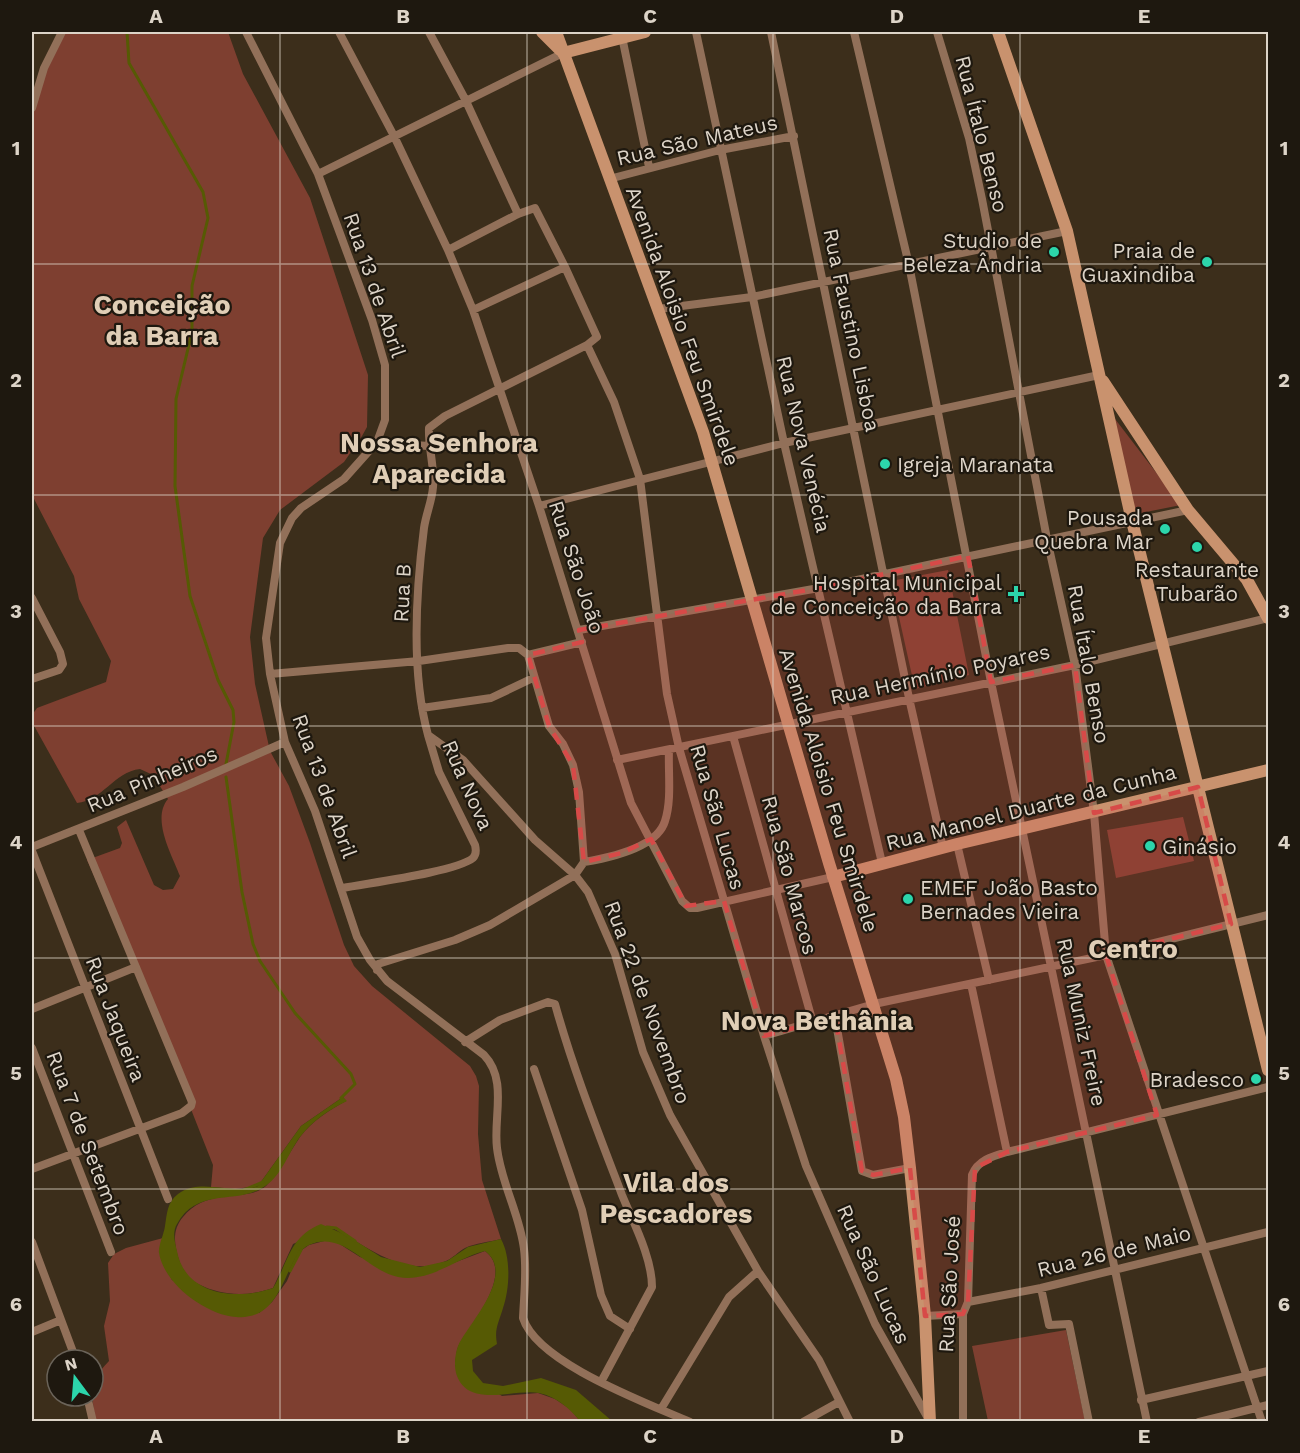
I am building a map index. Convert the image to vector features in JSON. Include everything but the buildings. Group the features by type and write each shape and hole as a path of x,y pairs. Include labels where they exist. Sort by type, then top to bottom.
{"street":[{"path":"32,108 44,68 62,32"},
{"name":"Rua 13 de Abril","path":"246,32 278,100 318,174 372,320 386,365 385,420 377,442 344,479 301,508 285,530 276,566 266,638 270,674 285,742 315,811 343,888 357,937 377,970 399,990 489,1060 498,1084 497,1149 502,1178 522,1236 525,1326 537,1342 601,1382 690,1422"},
{"name":"Rua São João","path":"339,32 394,136 448,250 472,310 579,630 631,803 686,906 697,908"},
{"path":"429,32 465,99 518,214"},
{"path":"542,32 563,52"},
{"name":"Avenida Aloisio Feu Smirdele","path":"556,32 712,460 833,877 874,1004 900,1098 910,1168 925,1316 930,1422"},
{"path":"318,174 563,52 624,33 645,32"},
{"name":"Rua Nova Venécia","path":"696,32 784,443 819,588 844,712 882,864"},
{"name":"Rua Faustino Lisboa","path":"771,32 909,698 943,848"},
{"name":"Rua Muniz Freire","path":"854,32 909,265 991,682 1147,1422"},
{"path":"998,32 1067,231 1131,521 1269,1070"},
{"path":"624,33 649,167"},
{"name":"Rua Ítalo Benso","path":"937,33 969,138 1047,539 1075,665 1094,813 1106,955 1157,1115 1262,1422"},
{"name":"Rua São Mateus","path":"609,179 720,150 794,136"},
{"path":"377,442 428,446 432,424 595,339 596,333 539,212 535,208 518,214 448,250"},
{"path":"658,309 752,297 1067,231"},
{"path":"472,310 565,267"},
{"name":"Rua São Lucas","path":"586,345 614,402 640,478 667,694 679,747 764,1036 806,1166 875,1324 930,1422"},
{"path":"539,506 640,478 784,443 1099,375"},
{"path":"1099,375 1188,510 1247,580 1268,618"},
{"name":"Rua B","path":"428,446 434,484 424,531 417,620 422,708 428,735"},
{"path":"579,630 819,588 1188,510"},
{"path":"32,598 63,661 61,669 32,679"},
{"name":"Rua Hermínio Poyares","path":"617,760 1075,665 1268,618"},
{"path":"528,655 582,642"},
{"path":"270,674 419,662 519,648 528,655 549,726 563,744 573,765 584,832 584,862 575,875 490,925 454,940 378,964 377,970"},
{"path":"422,708 491,698 533,678"},
{"path":"428,735 464,760 535,840 575,875"},
{"name":"Rua Nova","path":"343,888 452,866 472,858 475,854 475,845 440,772 428,735"},
{"name":"Rua São Marcos","path":"733,736 813,1023"},
{"name":"Rua Pinheiros","path":"32,849 285,742"},
{"path":"584,862 622,853 651,839 665,822 669,750"},
{"name":"Rua Manoel Duarte da Cunha","path":"697,908 1269,770"},
{"path":"32,1169 182,1113 191,1106 191,1099 80,830"},
{"path":"957,844 989,980"},
{"name":"Rua Jaqueira","path":"32,849 168,1199"},
{"name":"Rua 22 de Novembro","path":"575,875 594,902 615,954 643,1052 670,1115 758,1271 819,1360 850,1422"},
{"path":"764,1036 874,1004 1106,955 1269,915"},
{"path":"32,1009 136,967"},
{"path":"971,984 1007,1152 1269,1086"},
{"path":"465,1042 500,1020 552,1002 644,1253 652,1281 652,1287 601,1382"},
{"path":"835,1017 862,1171 873,1175 910,1168"},
{"name":"Rua 7 de Setembro","path":"32,1048 111,1252"},
{"path":"534,1069 582,1210 601,1295 610,1316 630,1329"},
{"name":"Rua São José","path":"963,1422 963,1314 968,1302 972,1175 979,1164 990,1157 1007,1152"},
{"name":"Rua 26 de Maio","path":"968,1302 1041,1288 1269,1232"},
{"path":"32,1242 71,1348"},
{"path":"662,1410 729,1297 758,1271"},
{"path":"1041,1288 1049,1325 1069,1324 1089,1422"},
{"path":"925,1316 963,1314"},
{"path":"32,1332 61,1320"},
{"path":"1141,1400 1269,1371"},
{"path":"803,1422 840,1402"},
{"path":"1200,1421 1269,1405"}],"highlighted area":[{"path":"968,556 991,682 1075,665 1094,813 1198,787 1231,924 1106,955 1157,1115 1007,1152 975,1168 968,1302 963,1314 925,1316 910,1168 873,1175 862,1171 835,1017 764,1036 724,901 686,906 651,839 622,853 584,862 573,765 549,726 528,655 582,642 579,630 819,588"}],"shaded area":[{"path":"64,32 228,32 243,74 310,198 368,375 367,427 362,436 344,462 280,510 263,538 250,637 255,684 270,751 289,786 344,945 354,966 372,986 470,1066 476,1076 479,1086 478,1134 482,1180 501,1239 469,1246 446,1261 415,1266 401,1263 372,1251 331,1227 293,1244 273,1288 263,1291 235,1294 216,1291 191,1280 180,1264 175,1237 177,1227 193,1207 215,1198 249,1194 266,1186 305,1131 321,1116 346,1101 343,1097 301,1126 258,1186 235,1189 211,1187 213,1165 138,975 87,860 120,848 122,843 117,827 126,820 154,885 163,890 173,889 180,876 162,827 163,807 168,799 153,775 140,769 123,775 94,797 77,803 32,722 32,715 37,708 106,682 111,661 79,599 74,576 32,495 32,122 39,84"},
{"path":"1112,415 1181,505 1136,514"},
{"path":"948,570 969,675 915,689 891,581"},
{"name":"Ginásio","path":"1183,817 1194,861 1116,878 1107,830"},
{"path":"343,1097 347,1101 322,1116 305,1131 269,1184 240,1196 206,1201 195,1205 186,1213 175,1227 174,1238 182,1266 190,1277 214,1291 228,1294 259,1292 273,1288 296,1243 310,1229 321,1224 348,1236 381,1257 420,1267 447,1261 468,1247 501,1239 507,1255 508,1282 497,1330 497,1344 472,1360 473,1371 483,1383 503,1386 541,1378 576,1390 612,1421 580,1421 562,1404 539,1393 481,1394 470,1391 462,1384 455,1370 457,1349 487,1300 496,1273 493,1261 485,1251 432,1273 410,1278 387,1273 333,1242 309,1245 293,1262 274,1299 265,1309 252,1316 236,1317 212,1311 188,1296 169,1276 163,1265 159,1247 168,1208 174,1197 187,1189 197,1187 248,1189 258,1186 301,1126"},
{"path":"163,1238 159,1251 172,1280 259,1313 272,1302 287,1281 299,1252 309,1245 328,1240 338,1243 360,1257 422,1275 485,1251 493,1260 495,1272 493,1285 481,1311 459,1345 455,1366 502,1396 538,1393 555,1399 570,1409 580,1421 96,1421 94,1408 105,1408 105,1366 109,1361 104,1326 110,1301 108,1263 114,1254 126,1248"},
{"path":"1066,1330 1085,1421 988,1421 972,1346"}],"waterway":[{"path":"127,32 129,63 203,192 208,218 192,286 192,332 176,399 175,486 190,596 218,680 233,710 234,722 226,764"},
{"path":"226,777 242,892 253,944 260,961 295,1013 351,1074 355,1084 341,1098"},
{"path":"244,1190 263,1182"},
{"path":"327,1227 336,1228 355,1241"},
{"path":"290,1271 301,1250"}],"place":[{"name":"Studio de Beleza Ândria","path":"1054,252"},
{"name":"Praia de Guaxindiba","path":"1207,262"},
{"name":"Igreja Maranata","path":"885,464"},
{"name":"Pousada Quebra Mar","path":"1165,529"},
{"name":"Restaurante Tubarão","path":"1197,547"},
{"name":"Hospital Municipal de Conceição da Barra","path":"1016,594"},
{"name":"Ginásio","path":"1150,846"},
{"name":"EMEF João Basto Bernades Vieira","path":"908,899"},
{"name":"Bradesco","path":"1256,1079"}],"district":[{"name":"Conceição da Barra","path":"162,320"},
{"name":"Nossa Senhora Aparecida","path":"439,458"},
{"name":"Centro","path":"1133,949"},
{"name":"Nova Bethânia","path":"817,1021"},
{"name":"Vila dos Pescadores","path":"676,1198"}]}
